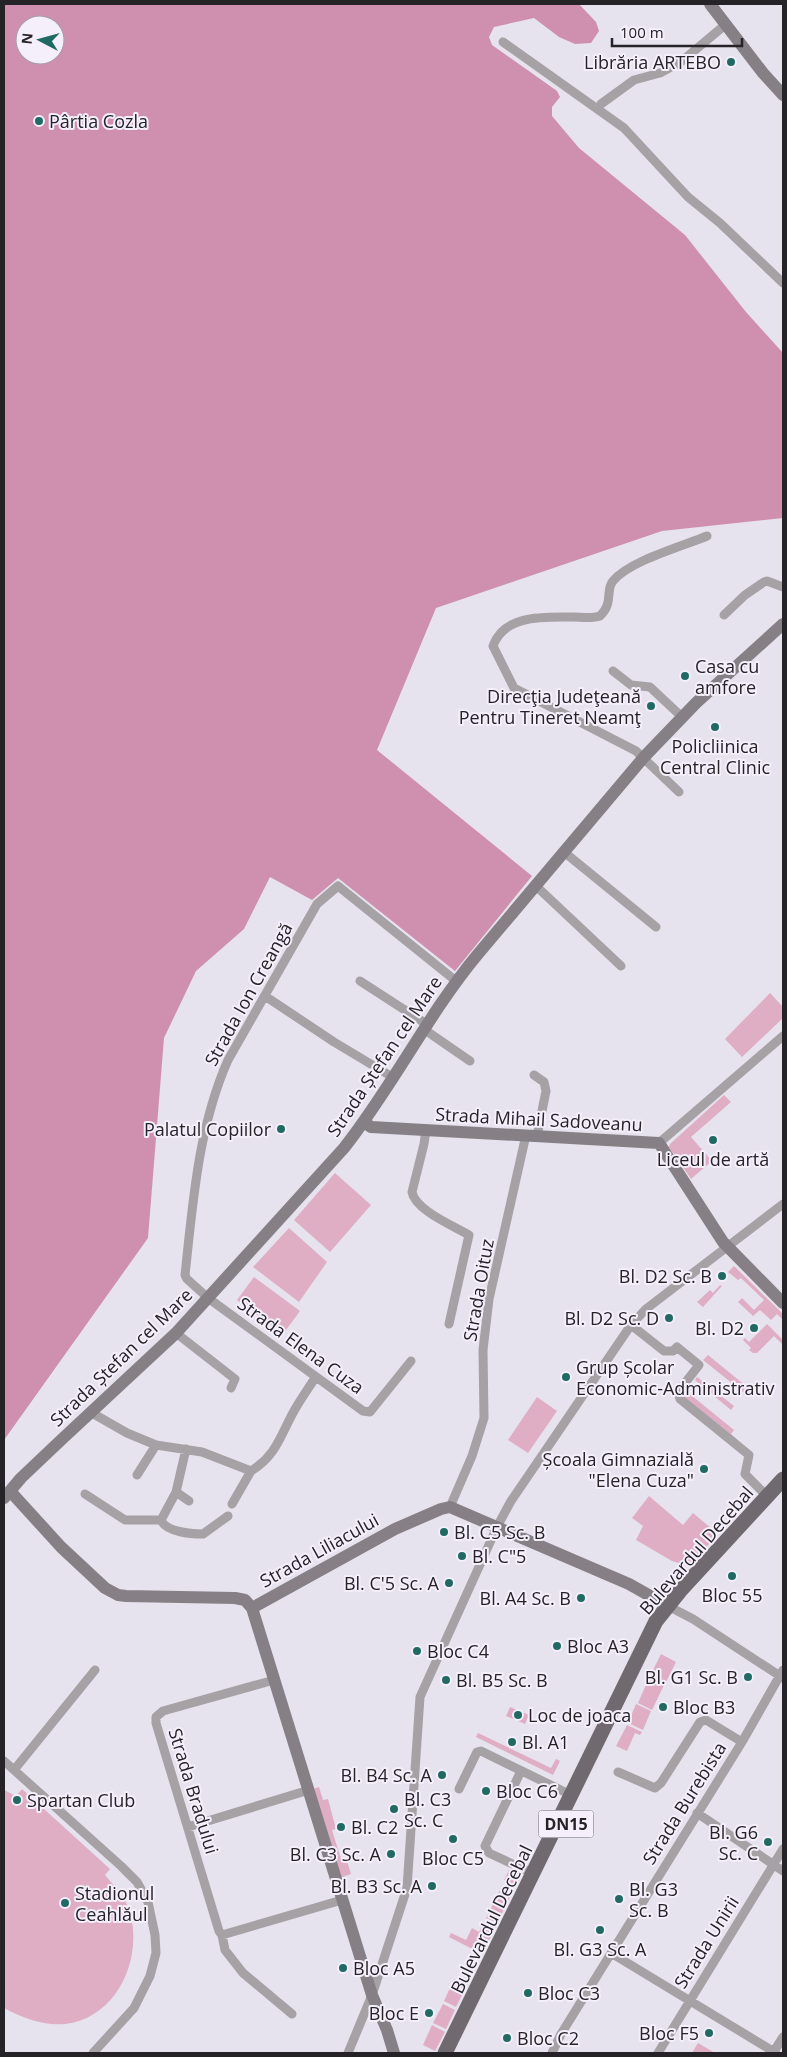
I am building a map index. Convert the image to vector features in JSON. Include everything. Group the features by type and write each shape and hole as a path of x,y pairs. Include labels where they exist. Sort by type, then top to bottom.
{"main road":[{"name":"Bulevardul Decebal","path":"453,2053 680,1591 783,1479"},
{"name":"Bulevardul Decebal","path":"445,2053 656,1621 672,1608 783,1494"}],"street":[{"path":"710,4 763,73 783,95"},
{"path":"601,104 634,80 660,73 682,61 725,25"},
{"path":"503,42 624,128 688,197 720,223 783,283"},
{"path":"679,792 636,751 514,688 493,646 496,638 504,630 531,617 600,616 606,610 612,581 622,573 644,561 707,536"},
{"path":"724,615 745,595 764,582 767,581 783,587"},
{"name":"Strada Ștefan cel Mare","path":"7,1495 21,1478 60,1440 92,1413 176,1333 344,1148 394,1078 456,981 564,852 644,757 682,717 783,624"},
{"path":"613,671 631,685 650,687 682,717"},
{"path":"564,852 656,927"},
{"name":"Strada Ion Creangă","path":"208,1298 185,1275 195,1180 205,1129 220,1077 228,1060 317,904 338,886 456,981"},
{"path":"536,886 621,966"},
{"path":"360,981 470,1061"},
{"path":"265,996 334,1042 394,1078"},
{"path":"659,1143 783,1036"},
{"name":"Strada Oituz","path":"450,1508 472,1456 484,1418 483,1350 489,1299 532,1135 546,1091 544,1082 534,1075"},
{"name":"Strada Mihail Sadoveanu","path":"364,1122 371,1127 659,1143 727,1246 783,1303"},
{"path":"426,1130 412,1192 413,1198 417,1204 435,1216 469,1235 449,1324"},
{"path":"348,2053 372,1995 408,1882 420,1698 497,1527 511,1501 631,1326 646,1310 783,1204"},
{"name":"Strada Elena Cuza","path":"208,1298 315,1378 363,1411 370,1412 412,1361"},
{"path":"631,1326 664,1351 673,1351 677,1347 700,1365 678,1392 680,1398 749,1455 746,1474 767,1496"},
{"path":"176,1333 235,1379 231,1388"},
{"path":"232,1504 251,1471 263,1464 270,1456 315,1378"},
{"path":"92,1413 126,1433 156,1445 202,1452 251,1471"},
{"path":"137,1475 156,1445"},
{"path":"161,1520 176,1492 186,1449"},
{"path":"176,1492 189,1501"},
{"path":"85,1494 125,1520 161,1520"},
{"name":"Strada Liliacului","path":"7,1495 112,1593 126,1596 235,1598 245,1600 252,1608 395,1529 441,1509 450,1508"},
{"path":"450,1508 629,1584 694,1619 782,1675"},
{"path":"161,1520 168,1528 199,1534 228,1516"},
{"path":"252,1608 372,1995 387,2030 394,2053"},
{"path":"14,1770 95,1670"},
{"name":"Strada Burebista","path":"552,2053 611,1953 782,1675"},
{"name":"Strada Bradului","path":"274,1680 158,1714 156,1723 225,1950 242,1973 292,2014"},
{"path":"618,1772 655,1788 661,1783 700,1722 706,1720 742,1742"},
{"path":"459,1788 477,1752 481,1751 571,1796"},
{"path":"4,1761 121,1866 137,1882 148,1902 155,1935 156,1953 150,1976 134,2008 93,2053"},
{"path":"521,1771 485,1846 489,1853 534,1874"},
{"path":"188,1827 309,1790"},
{"path":"697,1813 783,1871"},
{"name":"Strada Unirii","path":"658,2053 783,1849"},
{"path":"222,1935 342,1900"},
{"path":"611,1953 774,2053 783,2037"}],"shaded area":[{"path":"4,4 579,4 596,22 599,31 591,43 575,44 559,37 534,18 494,27 489,37 492,45 557,91 560,97 552,107 552,116 579,148 685,235 746,312 783,353 783,518 662,531 436,608 377,750 532,876 455,971 338,878 312,900 270,877 244,929 196,971 164,1038 148,1238 4,1440"},
{"path":"770,993 783,1007 783,1018 742,1057 725,1039"},
{"path":"724,1095 731,1102 691,1137 712,1161 691,1179 669,1147 670,1144"},
{"path":"335,1173 371,1205 330,1252 294,1220"},
{"path":"289,1228 327,1262 299,1302 253,1267"},
{"path":"734,1266 783,1314 783,1320 777,1314 771,1320 760,1310 753,1316 738,1302 742,1298 754,1310 764,1300 741,1278 738,1280 728,1272"},
{"path":"254,1277 300,1311 283,1334 237,1300"},
{"path":"720,1285 722,1286 703,1307 697,1302 710,1290 713,1293"},
{"path":"767,1324 783,1340 783,1345 774,1336 757,1353 753,1353 743,1340 745,1338 749,1342"},
{"path":"708,1355 752,1391 748,1396 703,1360"},
{"path":"697,1377 734,1406 731,1410 695,1380"},
{"path":"686,1391 734,1430 731,1434 741,1443 738,1447 680,1399"},
{"path":"537,1397 557,1411 528,1453 508,1440"},
{"path":"649,1496 683,1525 693,1513 718,1534 689,1566 672,1561 636,1540 643,1526 632,1518"},
{"path":"661,1654 676,1662 665,1684 650,1676"},
{"path":"649,1678 664,1685 652,1710 638,1703"},
{"path":"636,1704 651,1711 643,1730 628,1723"},
{"name":"Loc de joaca","path":"510,1707 529,1715 525,1724 506,1716"},
{"path":"627,1725 642,1732 640,1735 635,1733 627,1751 616,1746"},
{"path":"478,1733 551,1768 556,1759 560,1761 553,1775 476,1737"},
{"path":"319,1787 323,1800 328,1799 336,1829 332,1830 341,1859 346,1858 351,1874 340,1878 313,1789"},
{"name":"Stadionul Ceahlăul","path":"22,1789 110,1869 105,1875 123,1898 130,1913 133,1949 129,1967 122,1984 99,2011 83,2019 65,2024 49,2024 33,2020 4,2008 4,1790 16,1796"},
{"path":"509,1870 521,1876 516,1886 504,1880"},
{"path":"502,1886 513,1891 497,1923 486,1918"},
{"path":"484,1922 496,1927 482,1954 449,1937 451,1933 466,1940 472,1928 479,1932"},
{"path":"454,1979 467,1985 456,2007 444,2001"},
{"path":"443,2004 455,2010 446,2029 433,2023"},
{"path":"432,2025 445,2032 435,2051 423,2045"},
{"path":"698,2043 715,2053 692,2053"}],"place":[{"name":"Librăria ARTEBO","path":"731,62"},
{"name":"Pârtia Cozla","path":"39,121"},
{"name":"Casa cu amfore","path":"685,676"},
{"name":"Direcţia Judeţeană Pentru Tineret Neamţ","path":"651,706"},
{"name":"Policliinica Central Clinic","path":"715,727"},
{"name":"Palatul Copiilor","path":"281,1129"},
{"name":"Liceul de artă","path":"713,1140"},
{"name":"Bl. D2 Sc. B","path":"722,1276"},
{"name":"Bl. D2 Sc. D","path":"669,1318"},
{"name":"Bl. D2","path":"754,1328"},
{"name":"Grup Școlar Economic-Administrativ","path":"566,1377"},
{"name":"Școala Gimnazială \"Elena Cuza\"","path":"704,1469"},
{"name":"Bl. C5 Sc. B","path":"444,1532"},
{"name":"Bl. C\"5","path":"462,1556"},
{"name":"Bloc 55","path":"732,1576"},
{"name":"Bl. C'5 Sc. A","path":"449,1583"},
{"name":"Bl. A4 Sc. B","path":"581,1598"},
{"name":"Bloc A3","path":"557,1646"},
{"name":"Bloc C4","path":"417,1651"},
{"name":"Bl. G1 Sc. B","path":"748,1677"},
{"name":"Bl. B5 Sc. B","path":"446,1680"},
{"name":"Bloc B3","path":"663,1707"},
{"name":"Loc de joaca","path":"518,1715"},
{"name":"Bl. A1","path":"512,1742"},
{"name":"Bl. B4 Sc. A","path":"442,1775"},
{"name":"Bloc C6","path":"486,1791"},
{"name":"Spartan Club","path":"17,1800"},
{"name":"Bl. C3 Sc. C","path":"394,1809"},
{"name":"Bl. C2","path":"341,1827"},
{"name":"Bloc C5","path":"453,1839"},
{"name":"Bl. G6 Sc. C","path":"768,1842"},
{"name":"Bl. C3 Sc. A","path":"391,1854"},
{"name":"Bl. B3 Sc. A","path":"432,1886"},
{"name":"Bl. G3 Sc. B","path":"619,1899"},
{"name":"Stadionul Ceahlăul","path":"65,1903"},
{"name":"Bl. G3 Sc. A","path":"600,1930"},
{"name":"Bloc A5","path":"343,1968"},
{"name":"Bloc C3","path":"528,1993"},
{"name":"Bloc E","path":"429,2013"},
{"name":"Bloc F5","path":"709,2033"},
{"name":"Bloc C2","path":"507,2038"}]}
